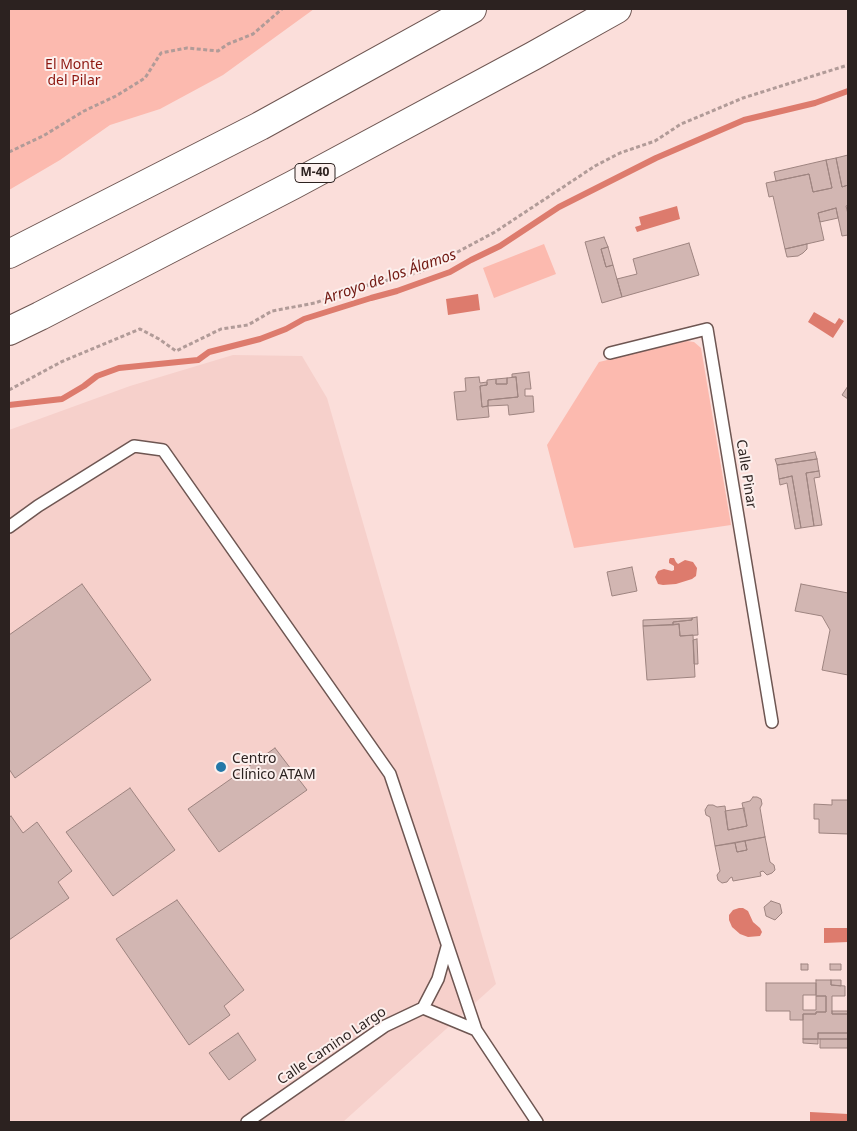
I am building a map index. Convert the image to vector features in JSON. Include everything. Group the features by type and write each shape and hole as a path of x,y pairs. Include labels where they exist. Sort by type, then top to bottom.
{"highway":[{"path":"9,254 260,126 472,9"},
{"name":"M-40","path":"9,331 293,185 617,9"}],"lane":[{"name":"Calle Pinar","path":"610,353 707,329 772,722"},
{"path":"9,526 134,446 163,450 390,774 476,1030 537,1122"},
{"path":"447,947 438,979 423,1008 476,1030"},
{"name":"Calle Camino Largo","path":"247,1122 385,1026 423,1008"}],"path":[{"path":"9,152 43,136 145,78 161,53 187,48 218,51 228,44 253,34 282,9"},
{"path":"9,390 61,362 140,329 176,351 221,329 248,326 272,311 315,303 360,287 420,272 494,232 595,166 620,152 655,141 681,124 743,98 848,65"}],"shaded area":[{"path":"677,206 680,219 637,232 635,227 641,225 639,217"},
{"path":"478,294 480,310 448,315 446,299"},
{"path":"814,312 835,324 839,318 844,321 833,338 808,322"},
{"name":"Centro Clínico ATAM","path":"233,355 302,356 327,398 496,984 343,1122 9,1122 9,430 130,386"},
{"path":"670,558 674,558 678,564 685,560 693,562 697,568 696,576 676,584 658,584 655,577 658,571 664,569 674,570 674,566 669,563"},
{"path":"739,908 748,911 753,922 762,932 760,936 748,937 740,934 732,927 729,915 733,910"},
{"path":"824,928 848,928 848,942 824,943"},
{"path":"810,1112 848,1114 848,1122 810,1122"}],"green space":[{"name":"El Monte del Pilar","path":"9,9 314,9 223,75 160,109 110,125 60,160 9,190"},
{"path":"544,244 556,274 494,298 483,268"},
{"path":"687,341 694,342 701,348 731,525 574,548 547,445 599,362"}],"building":[{"path":"848,155 848,185 842,187 836,158"},
{"path":"836,158 842,187 848,185 848,205 846,206 848,235 842,236 836,208 818,213 824,240 785,249 773,196 769,197 766,183 809,174 813,192 832,188 826,160"},
{"path":"826,160 832,188 813,192 809,174 776,181 774,172"},
{"path":"836,208 838,218 820,222 818,213"},
{"path":"604,237 608,247 601,249 606,267 613,265 622,297 602,303 585,242"},
{"path":"689,243 699,275 622,297 617,279 637,274 633,259"},
{"path":"807,244 807,249 803,253 798,256 787,257 785,249"},
{"path":"608,247 613,265 606,267 601,249"},
{"path":"529,372 531,389 525,389 525,396 533,396 534,412 509,415 508,405 488,406 488,400 518,397 516,377 512,377 512,374"},
{"path":"479,377 480,383 487,382 487,385 480,386 482,407 488,406 489,417 457,420 454,392 466,391 465,378"},
{"path":"516,377 518,397 488,400 488,406 482,407 480,386 487,385 487,380 496,379 496,384 507,384 507,378"},
{"path":"507,378 507,384 496,384 496,379"},
{"path":"848,386 848,399 842,395"},
{"path":"815,452 817,459 777,465 775,459"},
{"path":"817,459 819,471 806,473 814,526 801,528 792,476 779,479 777,465"},
{"path":"819,471 820,477 814,478 822,525 814,526 806,473"},
{"path":"792,476 801,528 795,529 787,483 780,485 779,479"},
{"path":"632,567 637,591 612,596 607,572"},
{"path":"82,584 151,680 15,778 9,769 9,635"},
{"path":"801,584 848,593 848,675 822,670 830,630 822,616 795,611"},
{"path":"697,617 698,635 680,636 679,624 673,625 673,622 692,620 692,618"},
{"path":"692,618 692,620 673,622 673,625 643,626 643,620"},
{"path":"679,624 680,636 693,635 695,677 647,680 643,626"},
{"path":"697,639 698,664 694,664 693,640"},
{"path":"275,748 307,790 219,852 188,809"},
{"path":"130,788 175,850 113,896 66,832"},
{"path":"753,797 761,799 762,804 760,808 765,837 715,846 710,817 706,815 705,810 708,805 725,806 728,830 747,826 742,803 750,801"},
{"path":"832,800 848,800 848,834 819,833 819,819 814,819 814,804 832,805"},
{"path":"744,808 747,826 728,830 725,811"},
{"path":"11,816 23,833 37,822 72,871 58,882 69,898 9,940 9,818"},
{"path":"765,837 770,862 774,865 775,870 772,873 767,875 763,871 760,872 761,876 733,881 732,877 727,882 722,883 718,880 717,875 720,871 715,846 735,843 737,852 747,850 745,841"},
{"path":"745,841 747,850 737,852 735,843"},
{"path":"177,900 244,990 224,1006 230,1015 189,1045 116,939"},
{"path":"771,901 780,904 782,913 775,920 766,916 764,907"},
{"path":"801,964 808,964 808,970 801,970"},
{"path":"830,964 841,964 841,970 830,970"},
{"path":"816,980 831,980 831,985 845,986 845,996 832,996 832,1014 848,1014 848,1033 818,1033 818,1039 803,1039 803,1014 826,1012 826,996 816,996"},
{"path":"831,980 841,980 841,986 831,985"},
{"path":"766,983 816,983 816,995 803,995 803,1010 816,1010 816,996 826,996 826,1012 803,1014 803,1020 790,1020 790,1011 766,1011"},
{"path":"832,1011 848,1011 848,1014 832,1014"},
{"path":"238,1033 256,1060 229,1080 209,1053"},
{"path":"818,1033 848,1033 848,1039 818,1039"},
{"path":"803,1039 818,1039 818,1044 803,1043"},
{"path":"820,1039 848,1039 848,1048 820,1048"}],"waterway":[{"name":"Arroyo de los Álamos","path":"9,405 62,399 97,376 119,368 198,360 209,352 260,339 286,329 304,319 397,291 450,272 500,246 559,207 656,158 744,120 815,103 848,91"}],"place":[{"name":"Centro Clínico ATAM","path":"221,767"}]}
